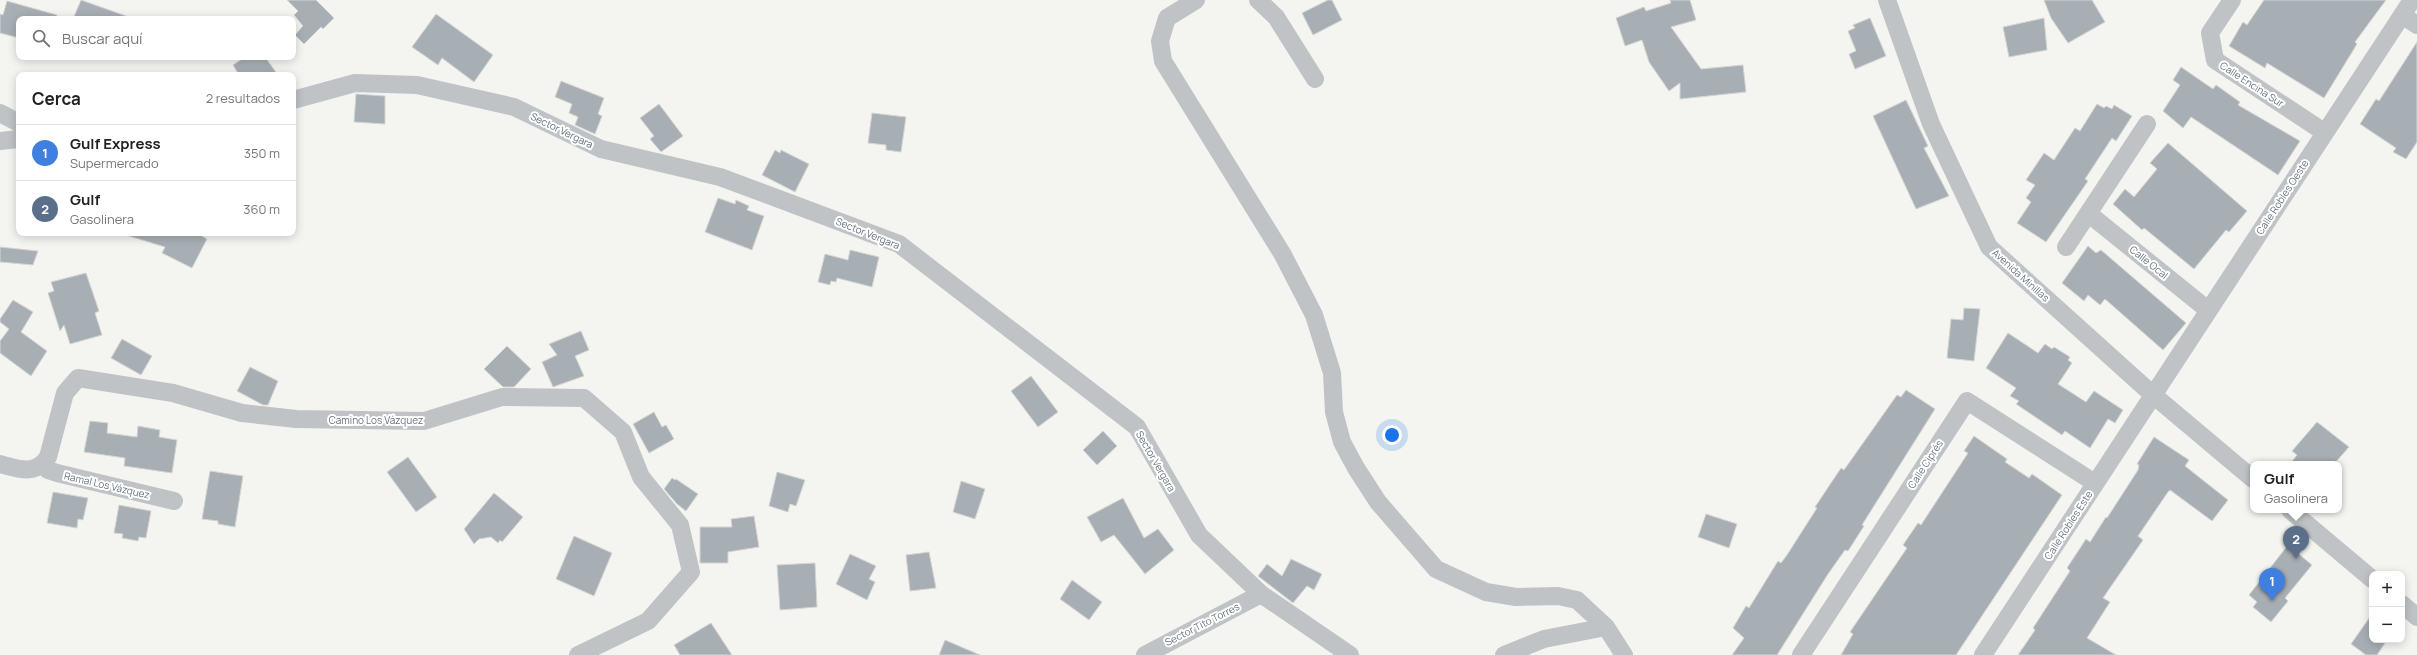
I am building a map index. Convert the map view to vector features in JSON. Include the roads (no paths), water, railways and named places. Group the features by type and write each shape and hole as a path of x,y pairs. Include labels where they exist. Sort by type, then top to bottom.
{"street":[{"path":"1196,0 1167,18 1160,42 1163,60 1283,255 1314,315 1332,373 1334,412 1342,442 1356,468 1393,520 1436,569 1486,592 1516,597 1558,596 1577,600 1606,627 1624,655"},
{"path":"1258,0 1276,17 1315,79"},
{"name":"Avenida Minillas","path":"1887,0 1931,124 1990,246 2152,394 2250,476"},
{"name":"Calle Encina Sur","path":"2232,0 2210,33 2215,60 2324,132"},
{"name":"Calle Robles Oeste","path":"2152,394 2324,132 2410,20 2412,0"},
{"name":"Sector Vergara","path":"296,99 355,84 417,85 514,106 601,150 720,177 899,244 1137,427 1199,535 1260,594 1350,655"},
{"path":"0,113 16,121"},
{"path":"2066,247 2147,124"},
{"path":"0,141 16,138"},
{"name":"Calle Ocal","path":"2089,214 2208,310"},
{"name":"Camino Los Vázquez","path":"43,464 48,457 65,393 78,378 173,393 242,413 296,419 424,421 502,397 584,398 622,432 642,477 680,526 691,572 648,620 578,655"},
{"name":"Calle Robles Este","path":"1983,655 2152,394"},
{"name":"Calle Ciprés","path":"1801,655 1966,401 2095,483"},
{"path":"0,464 25,471 36,469 43,464"},
{"name":"Ramal Los Vázquez","path":"43,464 48,470 57,473 174,500"},
{"path":"2294,513 2369,576"},
{"name":"Sector Tito Torres","path":"1145,655 1260,594"},
{"path":"2405,607 2417,617"},
{"path":"1504,655 1544,639 1606,627"}],"place":[{"name":"Gulf","path":"2296,559"},
{"name":"Gulf Express","path":"2272,601"}]}
